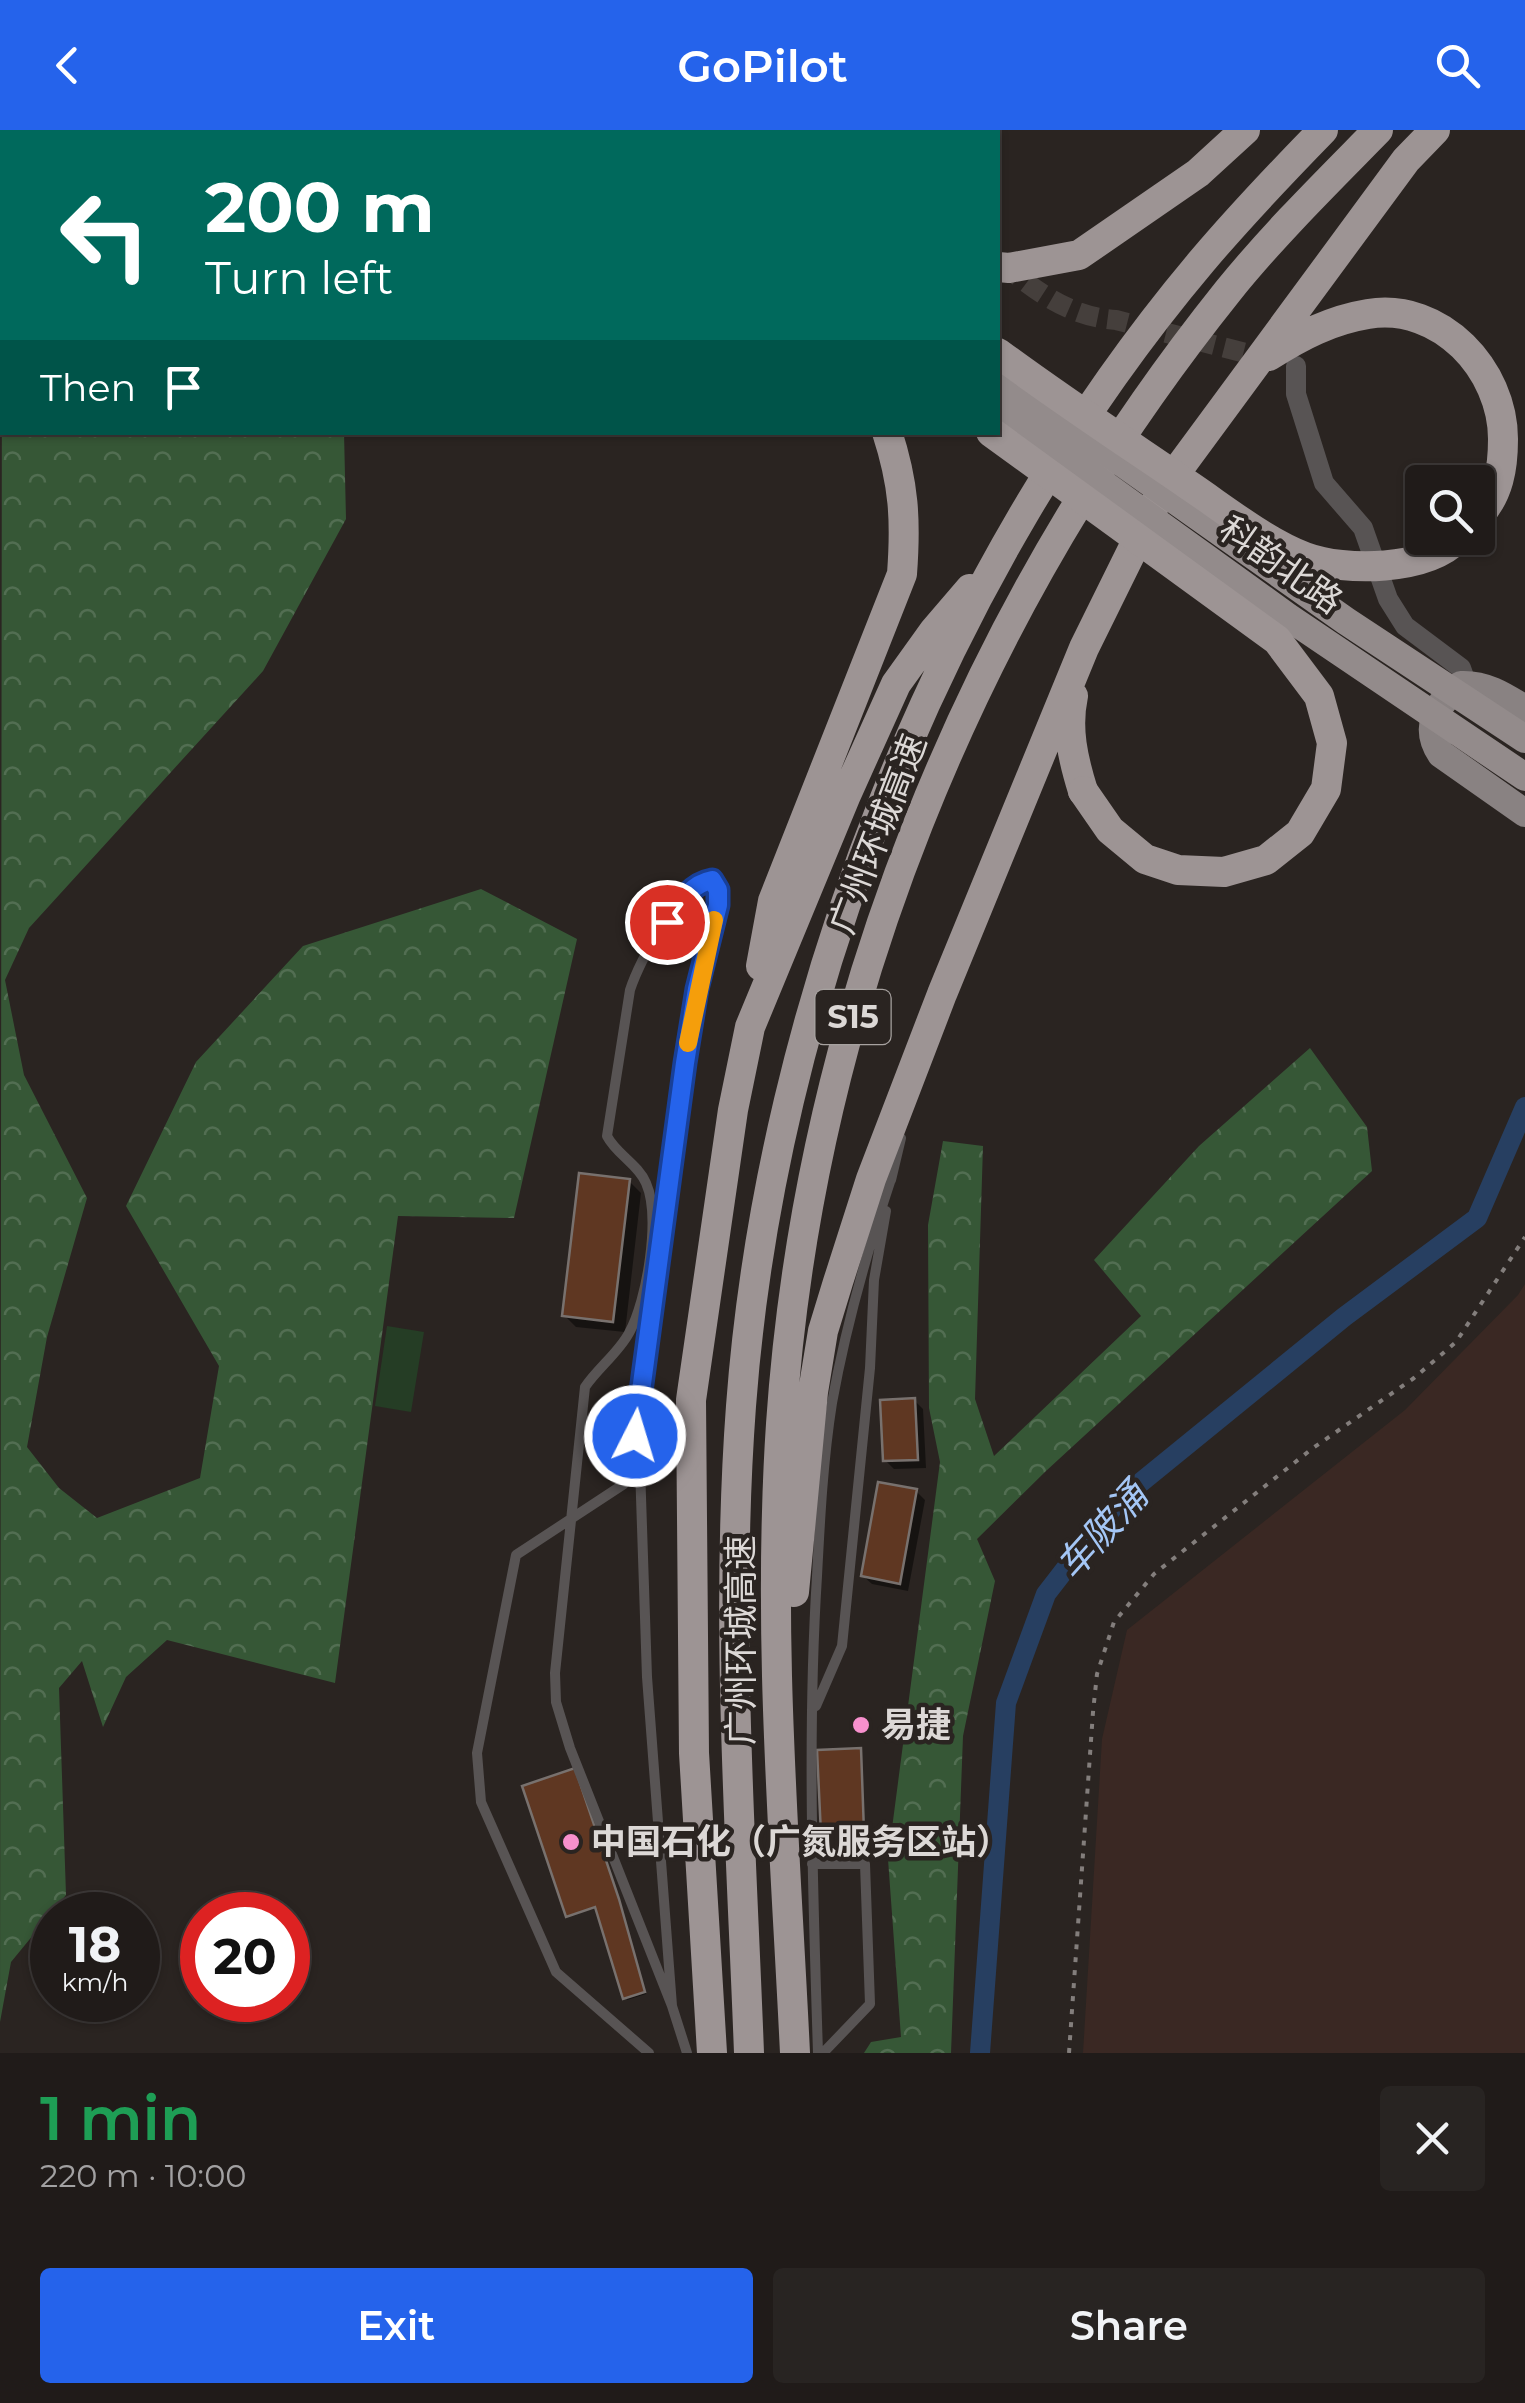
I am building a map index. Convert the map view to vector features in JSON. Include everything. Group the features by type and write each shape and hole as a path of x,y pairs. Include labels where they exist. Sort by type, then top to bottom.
{"highway":[{"path":"1000,267 1079,255 1198,173 1245,130"},
{"name":"广州环城高速","path":"749,2053 735,1549 741,1406 771,1178 822,982 860,858 896,770 952,648 1008,546 1099,398 1149,329 1199,264 1323,130"},
{"name":"广州环城高速","path":"796,2053 777,1744 781,1422 794,1297 812,1183 861,988 932,787 995,652 1064,526 1130,421 1232,286 1378,130"},
{"path":"777,1744 813,1392 823,1331 871,1180 942,994 1084,648 1160,494 1406,160 1435,130"},
{"path":"1248,370 1306,332 1370,314 1408,317 1449,332 1486,370 1503,422 1503,470 1495,485"},
{"path":"1000,355 1242,520 1306,557 1361,566 1416,562 1430,555"},
{"name":"科韵北路","path":"1000,376 1346,620 1525,739"},
{"name":"科韵北路","path":"1000,409 1288,617 1525,777"},
{"path":"712,2053 694,1753 691,1400 733,1110 773,902 902,574 906,522 900,474 887,435"},
{"path":"995,435 1277,640 1319,696 1332,743 1326,789 1300,832 1266,860 1224,872 1178,870 1145,858 1110,830 1082,791 1072,755 1069,714 1084,648"},
{"path":"750,1028 896,684 934,631 1008,546"}],"main road":[{"path":"1525,710 1496,692 1467,684 1451,692 1439,706 1431,729 1434,743 1452,764 1525,813"}],"street":[{"path":"1296,366 1296,394 1324,484 1363,528 1388,598 1405,626 1460,668 1467,684"}],"lane":[{"path":"672,2006 647,1677 640,1467 635,1436 685,1063 697,989 718,905 718,890 712,880 702,882 682,898 637,969 630,990 607,1136 614,1149 645,1179 653,1212 652,1229 639,1312 627,1338 602,1363 586,1387 555,1673 556,1702 570,1748 687,2053"},
{"path":"820,2053 810,1742 822,1486 832,1407 862,1265 892,1176 942,994"},
{"path":"810,1742 818,1696 842,1646 870,1368 874,1280 892,1176"},
{"path":"649,2053 556,1972 482,1802 477,1754 516,1554 624,1484 691,1400"},
{"path":"812,1864 865,1864 870,2004 820,2053"}],"path":[{"path":"1069,2053 1093,1712 1097,1674 1114,1622 1154,1574 1187,1545 1313,1448 1414,1378 1456,1342 1525,1237"}],"shaded area":[{"path":"1525,1284 1525,2053 1083,2053 1102,1739 1127,1630 1405,1410"}],"green space":[{"path":"2,435 344,435 346,519 263,671 29,928 5,980 24,1075 87,1198 47,1337 27,1447 59,1488 97,1518 200,1478 219,1366 126,1206 196,1062 303,946 481,889 577,939 514,1218 398,1216 335,1683 167,1640 126,1677 103,1727 82,1661 59,1688 66,1892 30,1892 30,1939 11,1962 0,2022"},
{"path":"1310,1048 1367,1127 1372,1171 977,1539 995,1581 963,1736 951,2053 864,2053 871,2042 901,2037 888,1859 940,1462 929,1408 928,1225 943,1141 983,1146 975,1399 994,1456 1141,1316 1094,1260 1199,1146"},
{"path":"387,1326 424,1332 411,1412 375,1406"}],"building":[{"path":"579,1173 630,1179 613,1322 562,1316"},
{"path":"915,1398 918,1460 883,1461 880,1400"},
{"path":"878,1482 917,1489 900,1584 861,1576"},
{"name":"中国石化（广氮服务区站）","path":"861,1748 864,1832 821,1834 817,1750"},
{"name":"中国石化（广氮服务区站）","path":"575,1768 645,1992 623,1999 595,1907 566,1917 522,1786"}],"waterway":[{"name":"车陂涌","path":"980,2053 1006,1703 1046,1594 1118,1501 1344,1317 1477,1218 1525,1107"}],"tunnel":[{"path":"1003,264 1042,293 1084,314 1273,360"}],"slow traffic":[{"path":"688,1043 714,920"}],"place":[{"name":"易捷","path":"861,1725"},
{"name":"中国石化（广氮服务区站）","path":"571,1842"}],"route":[{"path":"635,1436 685,1063 697,989 718,905 718,890 712,880 702,882 682,898 667,922"}]}
